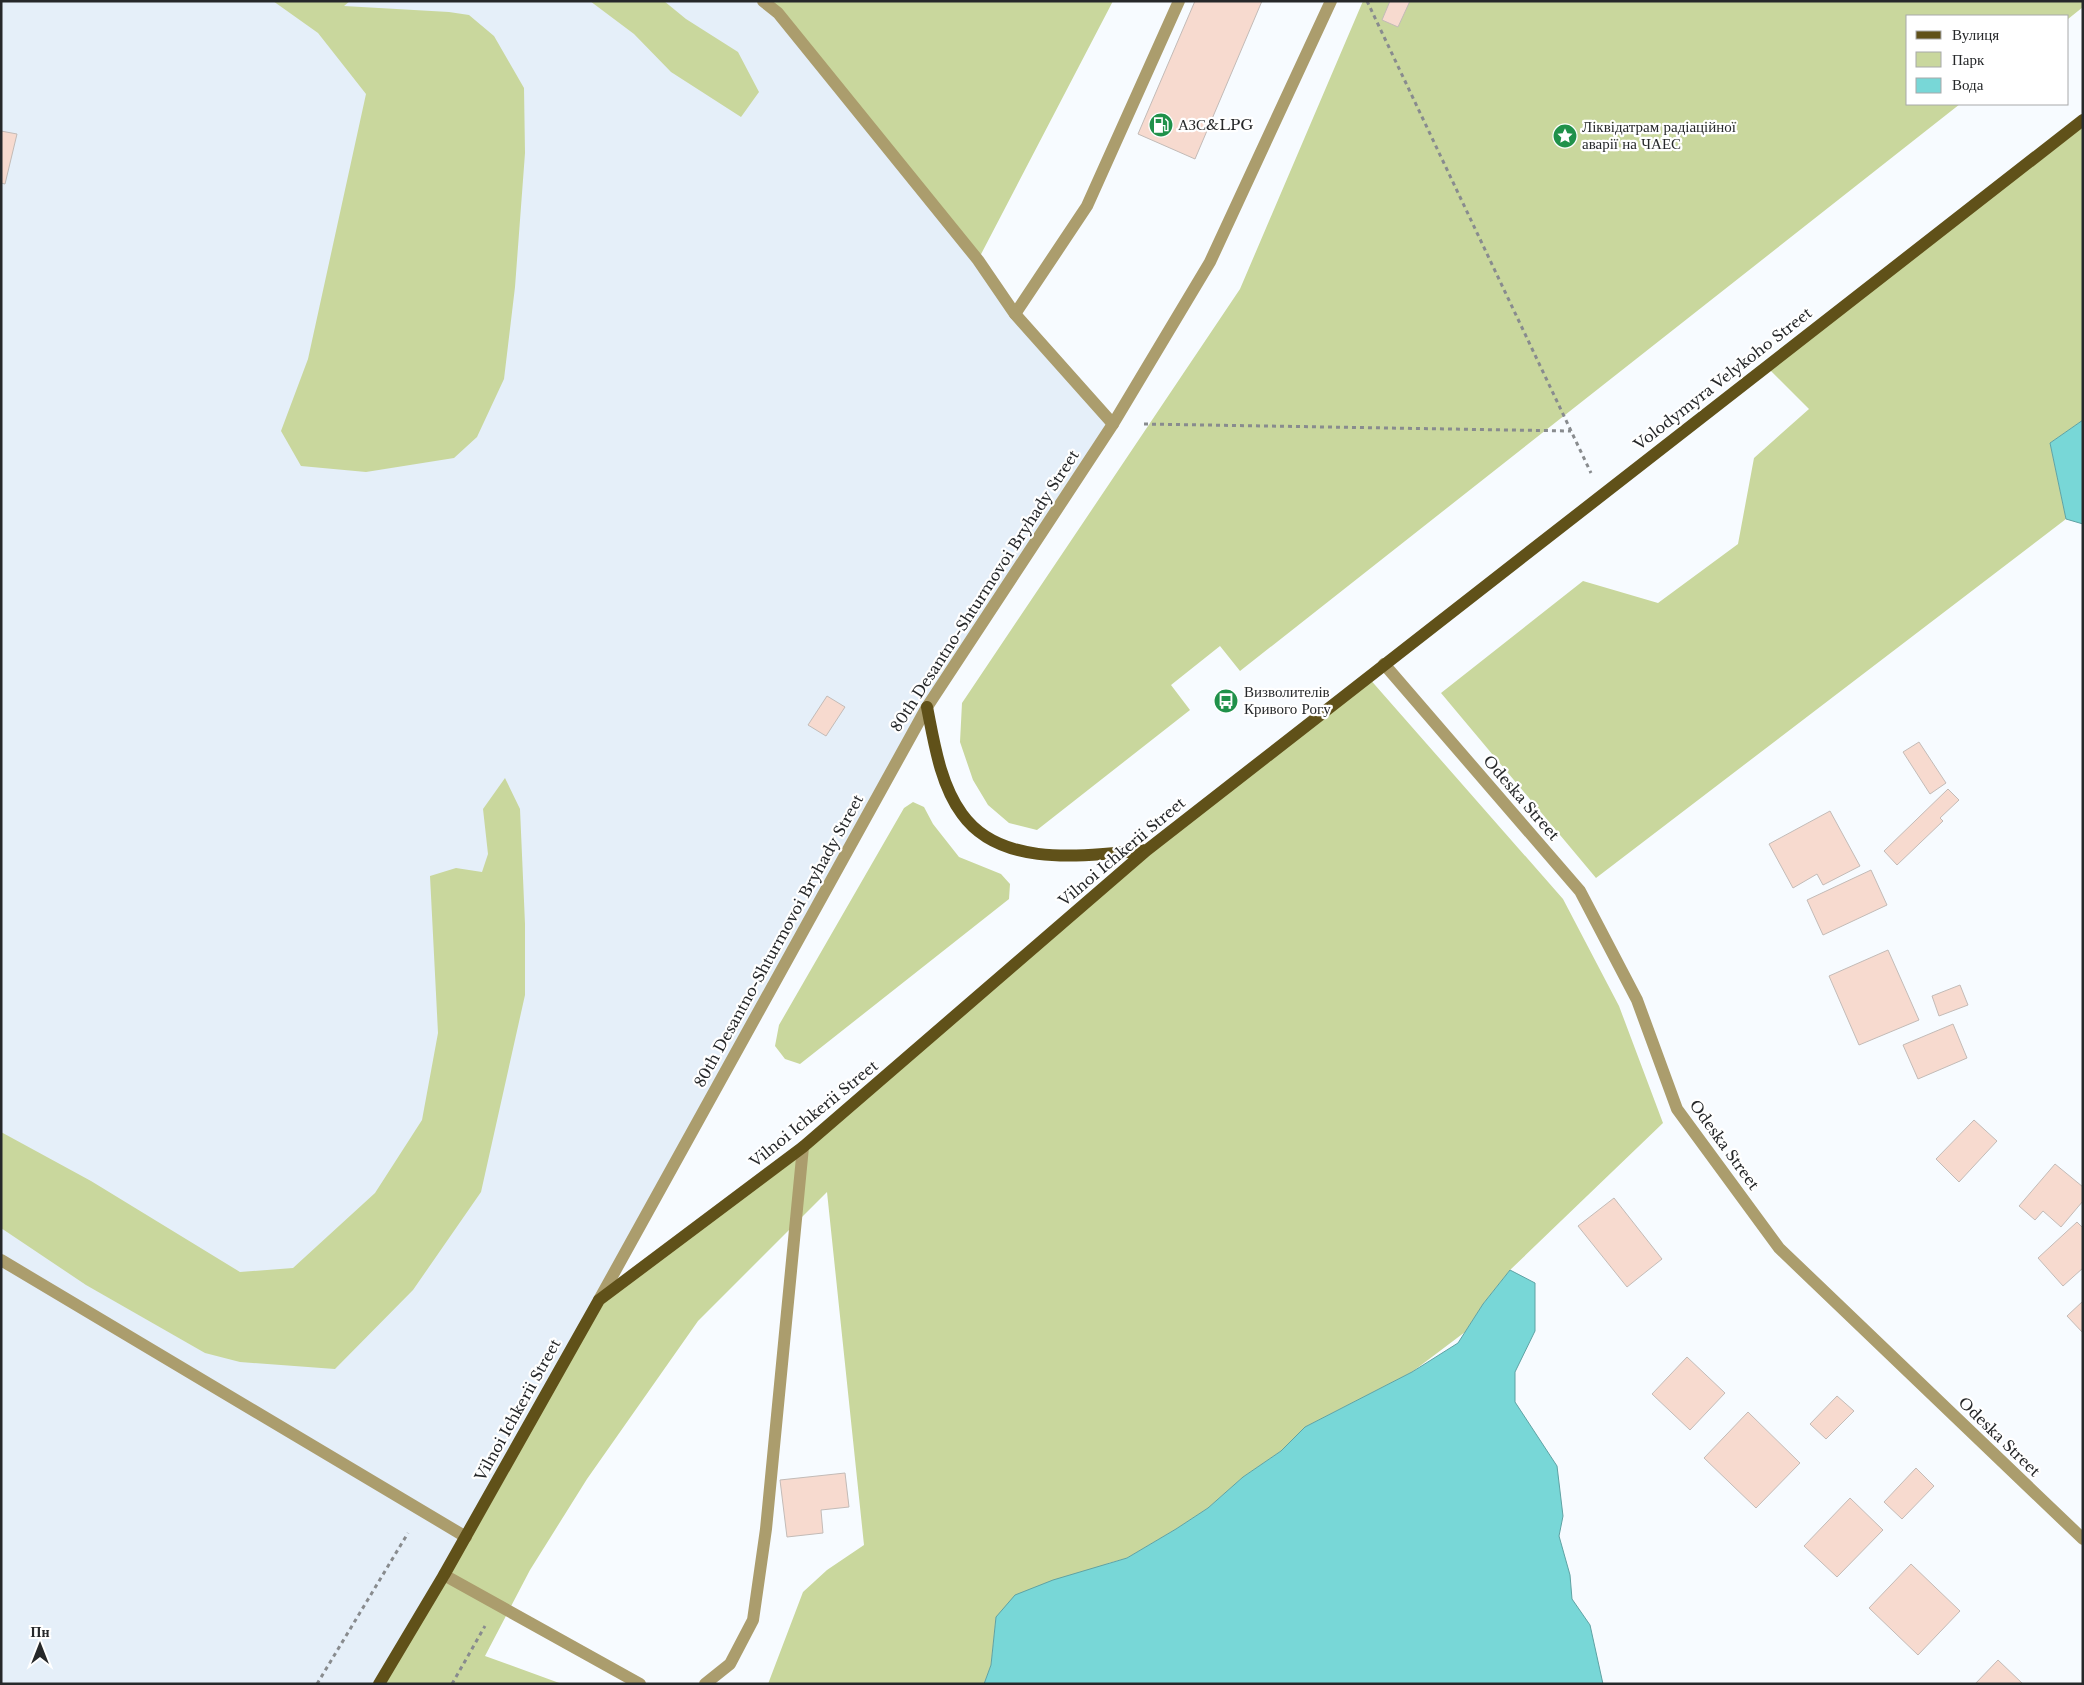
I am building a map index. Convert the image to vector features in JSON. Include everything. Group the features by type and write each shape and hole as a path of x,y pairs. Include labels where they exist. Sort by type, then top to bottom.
{"main road":[{"name":"Volodymyra Velykoho Street","path":"1384,664 2083,120"},
{"name":"Vilnoi Ichkerii Street","path":"379,1684 466,1537 599,1300 803,1147 1147,850 1384,664"},
{"path":"927,707 939,762 953,800 970,823 991,840 1007,846 1052,856 1147,850"}],"street":[{"path":"762,1 778,13 972,252 1015,314 1113,424"},
{"path":"1015,314 1087,206 1179,1"},
{"name":"80th Desantno-Shturmovoi Bryhady Street","path":"599,1300 927,707 1113,424 1210,262 1331,1"},
{"name":"Odeska Street","path":"1384,664 1580,891 1637,1000 1677,1109 1779,1248 2083,1539"},
{"path":"705,1684 730,1664 753,1620 766,1529 803,1147"},
{"path":"1,1260 466,1537"},
{"path":"444,1575 640,1684"}],"path":[{"path":"1367,1 1601,494"},
{"path":"1113,424 1571,431"},
{"path":"318,1684 421,1510"},
{"path":"452,1684 498,1605"}],"shaded area":[{"path":"1,1 763,1 1113,424 927,707 379,1684 1,1684"}],"green space":[{"path":"273,1 350,1 344,6 449,12 469,15 494,36 524,88 525,153 515,287 504,379 477,437 454,458 366,472 301,466 281,431 308,359 366,94 318,33"},
{"path":"590,1 664,1 686,19 738,52 759,92 741,117 671,72 634,34"},
{"path":"763,1 1113,1 978,260"},
{"path":"1363,1 2083,1 2083,7 2069,18 2069,15 1906,15 1906,105 1959,105 1240,671 1220,646 1171,685 1190,710 1037,830 1009,823 988,805 973,780 960,742 962,703 1240,289"},
{"path":"2083,120 2083,420 2050,443 2066,519 1596,878 1441,693 1583,581 1658,603 1738,544 1754,458 1809,409 1767,367"},
{"path":"1368,677 1563,899 1619,1006 1663,1123 1510,1270 1483,1304 1465,1332 1412,1372 1305,1427 1281,1451 1243,1477 1208,1508 1176,1529 1127,1558 1109,1563 996,1617 991,1665 984,1684 768,1684 803,1592 827,1570 864,1545 827,1192 698,1321 587,1479 530,1570 485,1656 562,1684 379,1684 599,1300 803,1147 1147,850"},
{"path":"505,778 520,809 525,924 525,995 481,1192 413,1290 335,1369 240,1362 205,1353 86,1285 1,1228 1,1132 91,1181 240,1272 293,1268 375,1193 422,1120 438,1033 430,876 456,868 482,872 488,854 483,809"},
{"path":"913,802 924,807 933,824 959,857 1001,874 1010,884 1009,899 800,1064 785,1059 775,1046 779,1025 904,808"}],"water":[{"path":"2083,420 2083,524 2066,519 2050,443"},
{"path":"1510,1270 1535,1283 1535,1331 1515,1372 1515,1402 1557,1466 1563,1516 1559,1536 1570,1575 1572,1599 1590,1625 1603,1684 984,1684 991,1665 996,1617 1015,1595 1053,1580 1127,1558 1208,1508 1243,1477 1281,1451 1305,1427 1412,1372 1458,1343 1483,1304"}],"building":[{"path":"1195,1 1262,1 1195,159 1138,134"},
{"path":"1390,1 1410,1 1398,27 1382,20"},
{"path":"1,131 17,134 5,184 1,183"},
{"path":"827,696 845,707 826,736 808,725"},
{"path":"1919,742 1946,783 1930,794 1903,752"},
{"path":"1948,789 1959,800 1940,818 1943,821 1897,865 1884,851"},
{"path":"1830,811 1860,866 1823,885 1817,874 1793,888 1769,844"},
{"path":"1871,870 1887,905 1823,935 1807,900"},
{"path":"1888,950 1919,1020 1859,1045 1829,976"},
{"path":"1960,985 1968,1005 1939,1016 1932,996"},
{"path":"1953,1024 1967,1058 1918,1079 1903,1045"},
{"path":"1974,1120 1997,1141 1959,1182 1936,1159"},
{"path":"2055,1164 2083,1187 2083,1201 2061,1227 2043,1211 2035,1220 2019,1206"},
{"path":"1614,1198 1662,1259 1627,1287 1578,1226"},
{"path":"2077,1222 2083,1228 2083,1268 2063,1286 2038,1258"},
{"path":"2083,1301 2083,1333 2067,1316"},
{"path":"1687,1357 1725,1393 1690,1430 1652,1394"},
{"path":"1837,1396 1854,1411 1826,1439 1810,1424"},
{"path":"1748,1412 1800,1463 1756,1508 1704,1458"},
{"path":"1916,1468 1934,1486 1902,1519 1884,1502"},
{"path":"845,1473 849,1507 821,1510 823,1533 787,1537 780,1480"},
{"path":"1850,1498 1883,1530 1837,1577 1804,1546"},
{"path":"1911,1564 1960,1611 1918,1655 1869,1608"},
{"path":"1998,1660 2023,1684 1975,1684"}],"place":[{"name":"АЗС&LPG","path":"1161,125"},
{"name":"Ліквідатрам радіаційної аварії на ЧАЕС","path":"1565,136"},
{"name":"Визволителів Кривого Рогу","path":"1226,701"}]}
